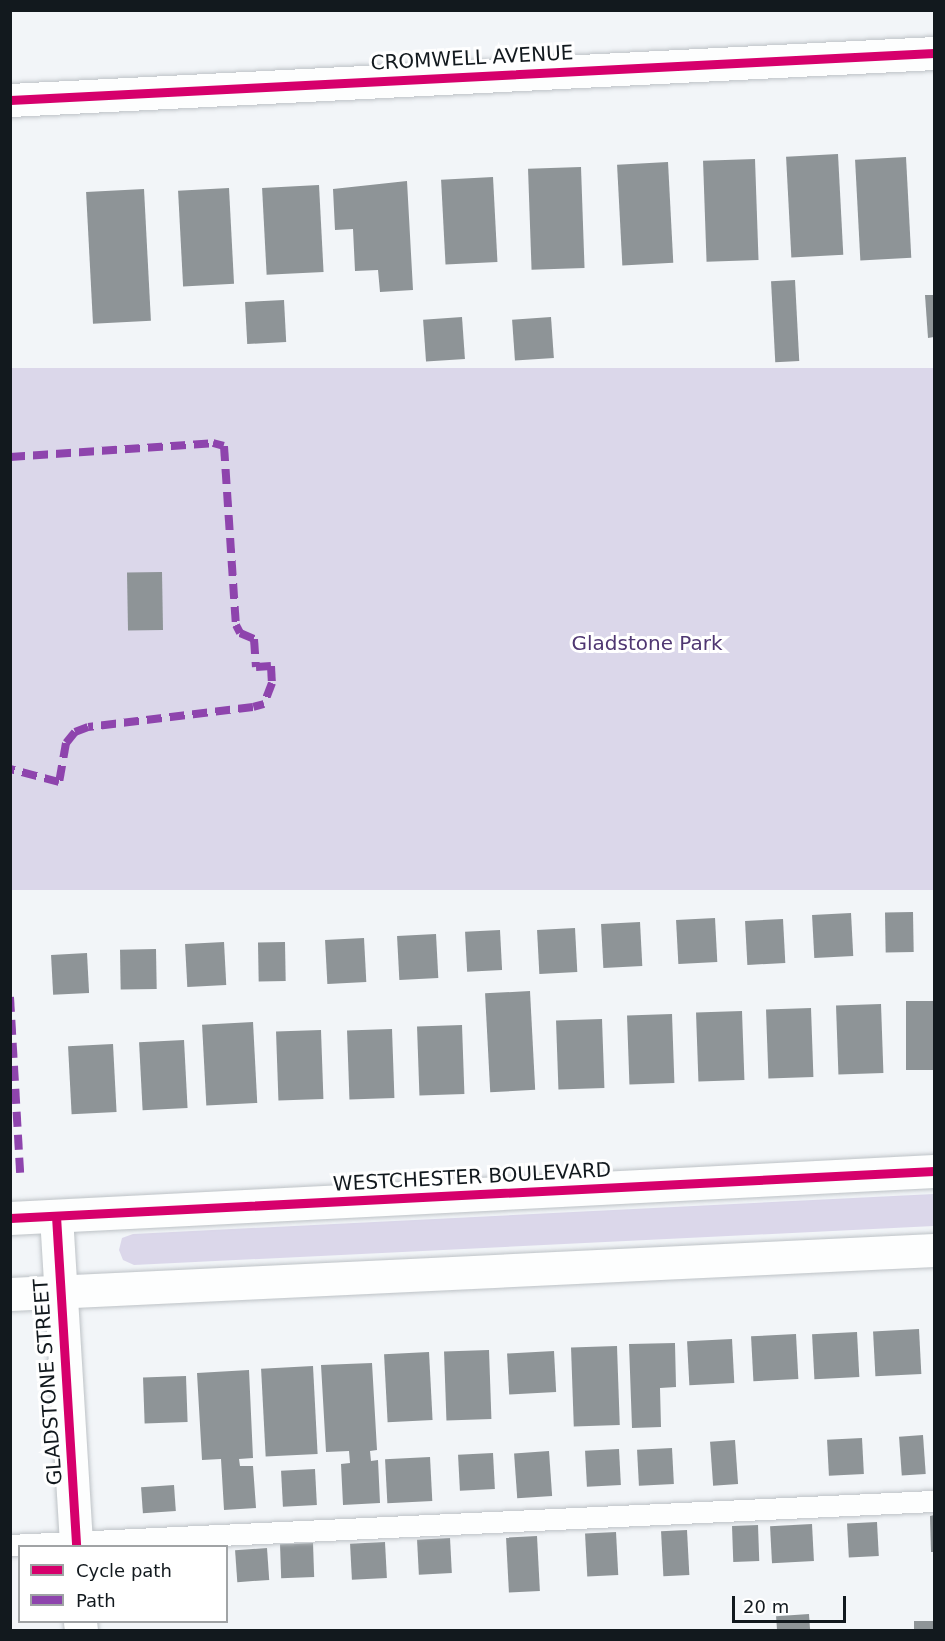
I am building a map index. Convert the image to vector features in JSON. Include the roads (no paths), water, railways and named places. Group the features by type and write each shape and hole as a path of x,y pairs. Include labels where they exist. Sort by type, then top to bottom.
{"street":[{"name":"CROMWELL AVENUE","path":"10,100 934,53"},
{"name":"WESTCHESTER BOULEVARD","path":"10,1218 934,1172"},
{"name":"GLADSTONE STREET","path":"56,1216 76,1544"},
{"path":"10,1294 934,1250"}],"lane":[{"path":"10,1545 76,1544 934,1501"}],"park label":[{"name":"Gladstone Park","path":"647,643"}]}
